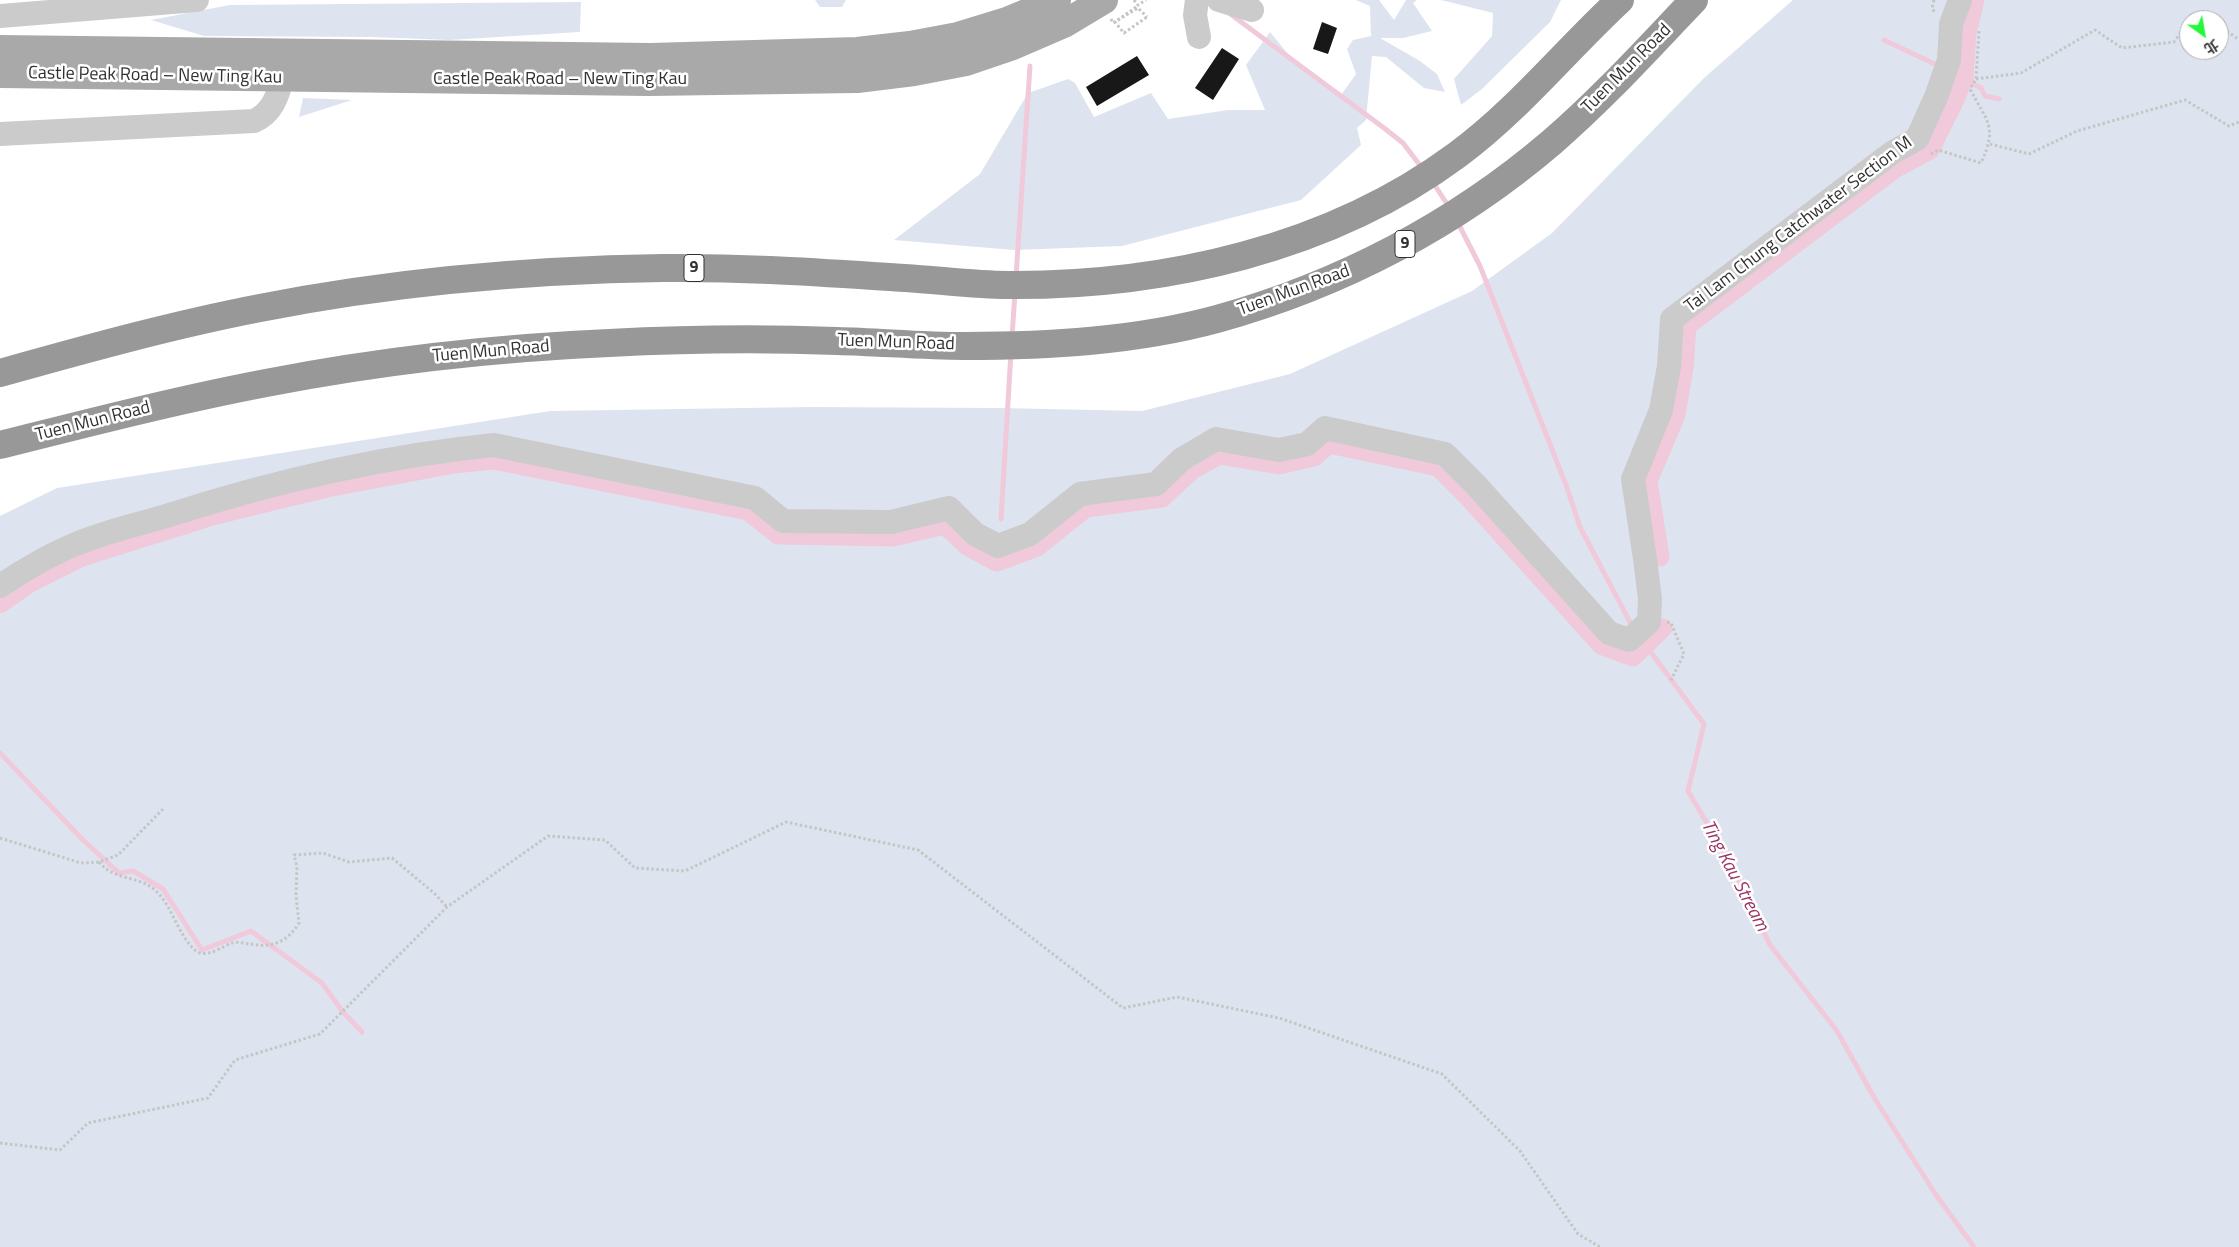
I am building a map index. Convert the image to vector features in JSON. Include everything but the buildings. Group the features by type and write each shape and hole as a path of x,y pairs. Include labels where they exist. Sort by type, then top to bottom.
{"highway":[{"path":"1591,27 1608,0"},
{"name":"9","path":"0,372 258,308 413,284 520,275 662,268 766,269 1007,285 1066,283 1187,270 1246,256 1299,238 1342,221 1425,177 1459,154 1494,124 1620,0"},
{"name":"Tuen Mun Road","path":"0,445 128,412 267,382 453,354 660,341 769,340 965,346 1042,344 1106,339 1213,320 1280,299 1375,260 1427,232 1519,170 1555,140 1612,86 1694,0"}],"main road":[{"name":"Castle Peak Road – New Ting Kau","path":"0,49 644,56 856,51 910,45 958,36 1007,21 1057,0"},
{"name":"Castle Peak Road – New Ting Kau","path":"0,74 649,82 857,79 914,72 966,62 1012,46 1106,7"}],"street":[{"path":"0,16 197,0"},
{"path":"1197,0 1195,15 1199,37"},
{"path":"1219,0 1252,10"},
{"name":"Tai Lam Chung Catchwater Section M","path":"1641,624 1645,559 1633,479 1661,410 1670,366 1672,319 1893,152 1917,139 1946,70 1951,24 1960,0"},
{"path":"0,134 254,121 263,118 273,105 282,78"},
{"path":"0,586 22,571 77,544 212,501 324,474 452,449 494,445 755,498 783,521 891,522 949,508 976,534 998,546 1030,534 1080,494 1156,484 1182,459 1216,440 1279,450 1308,444 1325,428 1445,454 1476,485 1609,633 1641,624"}],"path":[{"path":"1134,0 1138,5"},
{"path":"1106,7 1113,23 1138,8 1147,17 1124,33 1115,22 1138,5 1146,0"},
{"path":"1976,79 2021,73 2095,30 2122,48 2174,42 2179,35"},
{"path":"1938,150 1981,163 1990,144 1991,129 1970,89 1976,79 1979,31"},
{"path":"1990,144 2030,154 2077,131 2185,100 2229,126 2239,122"},
{"path":"1641,624 1658,620 1671,623 1684,654 1671,680"},
{"path":"0,838 81,863 100,862 118,855 163,809"},
{"path":"0,1143 60,1150 88,1123 208,1098 235,1060 320,1034 447,907 548,836 605,840 635,868 686,871 786,822 918,850 1123,1008 1177,997 1279,1018 1442,1074 1520,1151 1578,1234 1600,1247"},
{"path":"100,862 106,870 117,875 139,880 156,891 197,952 202,953 234,942 266,947 291,936 299,923 296,896 297,867 294,855 323,853 349,862 392,858 434,893 447,907"}],"shaded area":[{"path":"815,0 846,0 842,7 820,7"},
{"path":"1356,0 1379,0 1394,20 1406,0 1417,0 1413,3 1432,31 1403,38 1380,38 1420,61 1437,74 1445,92 1424,88 1386,57 1372,56 1366,120 1357,128 1361,145 1301,200 1122,246 1014,250 894,240 980,174 1028,93 1068,79 1075,83 1094,117 1151,93 1168,119 1228,110 1265,110 1246,65 1270,32 1297,65 1341,95 1356,74 1347,49 1353,40 1371,36 1370,6"},
{"path":"1441,0 1561,0 1550,22 1482,89 1461,105 1454,79 1492,36 1493,13"},
{"path":"1793,0 2239,0 2239,1247 0,1247 0,516 57,488 550,411 810,407 1142,411 1290,374 1472,291 1552,233 1704,78"},
{"path":"581,2 580,32 449,40 371,37 204,36 151,20 230,5"},
{"path":"303,98 352,100 299,117"}],"waterway":[{"path":"1660,557 1648,481 1676,415 1684,368 1687,326 1896,168 1930,150 1964,78 1967,33 1975,0"},
{"path":"1229,13 1403,143 1422,168"},
{"path":"1884,40 1939,66"},
{"path":"1016,277 1030,66"},
{"path":"1951,72 1981,88 1985,96 1999,99"},
{"path":"1432,181 1449,207"},
{"path":"1457,221 1480,266 1566,485 1580,527 1633,628"},
{"path":"1012,337 1015,293"},
{"path":"1001,519 1011,352"},
{"path":"0,604 30,583 82,557 216,515 327,488 454,464 493,460 748,511 778,535 893,537 945,525 967,546 997,562 1037,547 1086,508 1162,498 1191,471 1219,455 1279,465 1314,457 1329,444 1438,467 1466,495 1601,645 1633,657 1663,628"},
{"name":"Ting Kau Stream","path":"1641,639 1704,724 1688,791 1730,862 1770,945 1837,1031 1875,1099 1936,1195 1974,1247"},
{"path":"0,753 83,840 119,873 133,871 163,889 202,950 251,931 322,983 343,1012 362,1032"}]}
